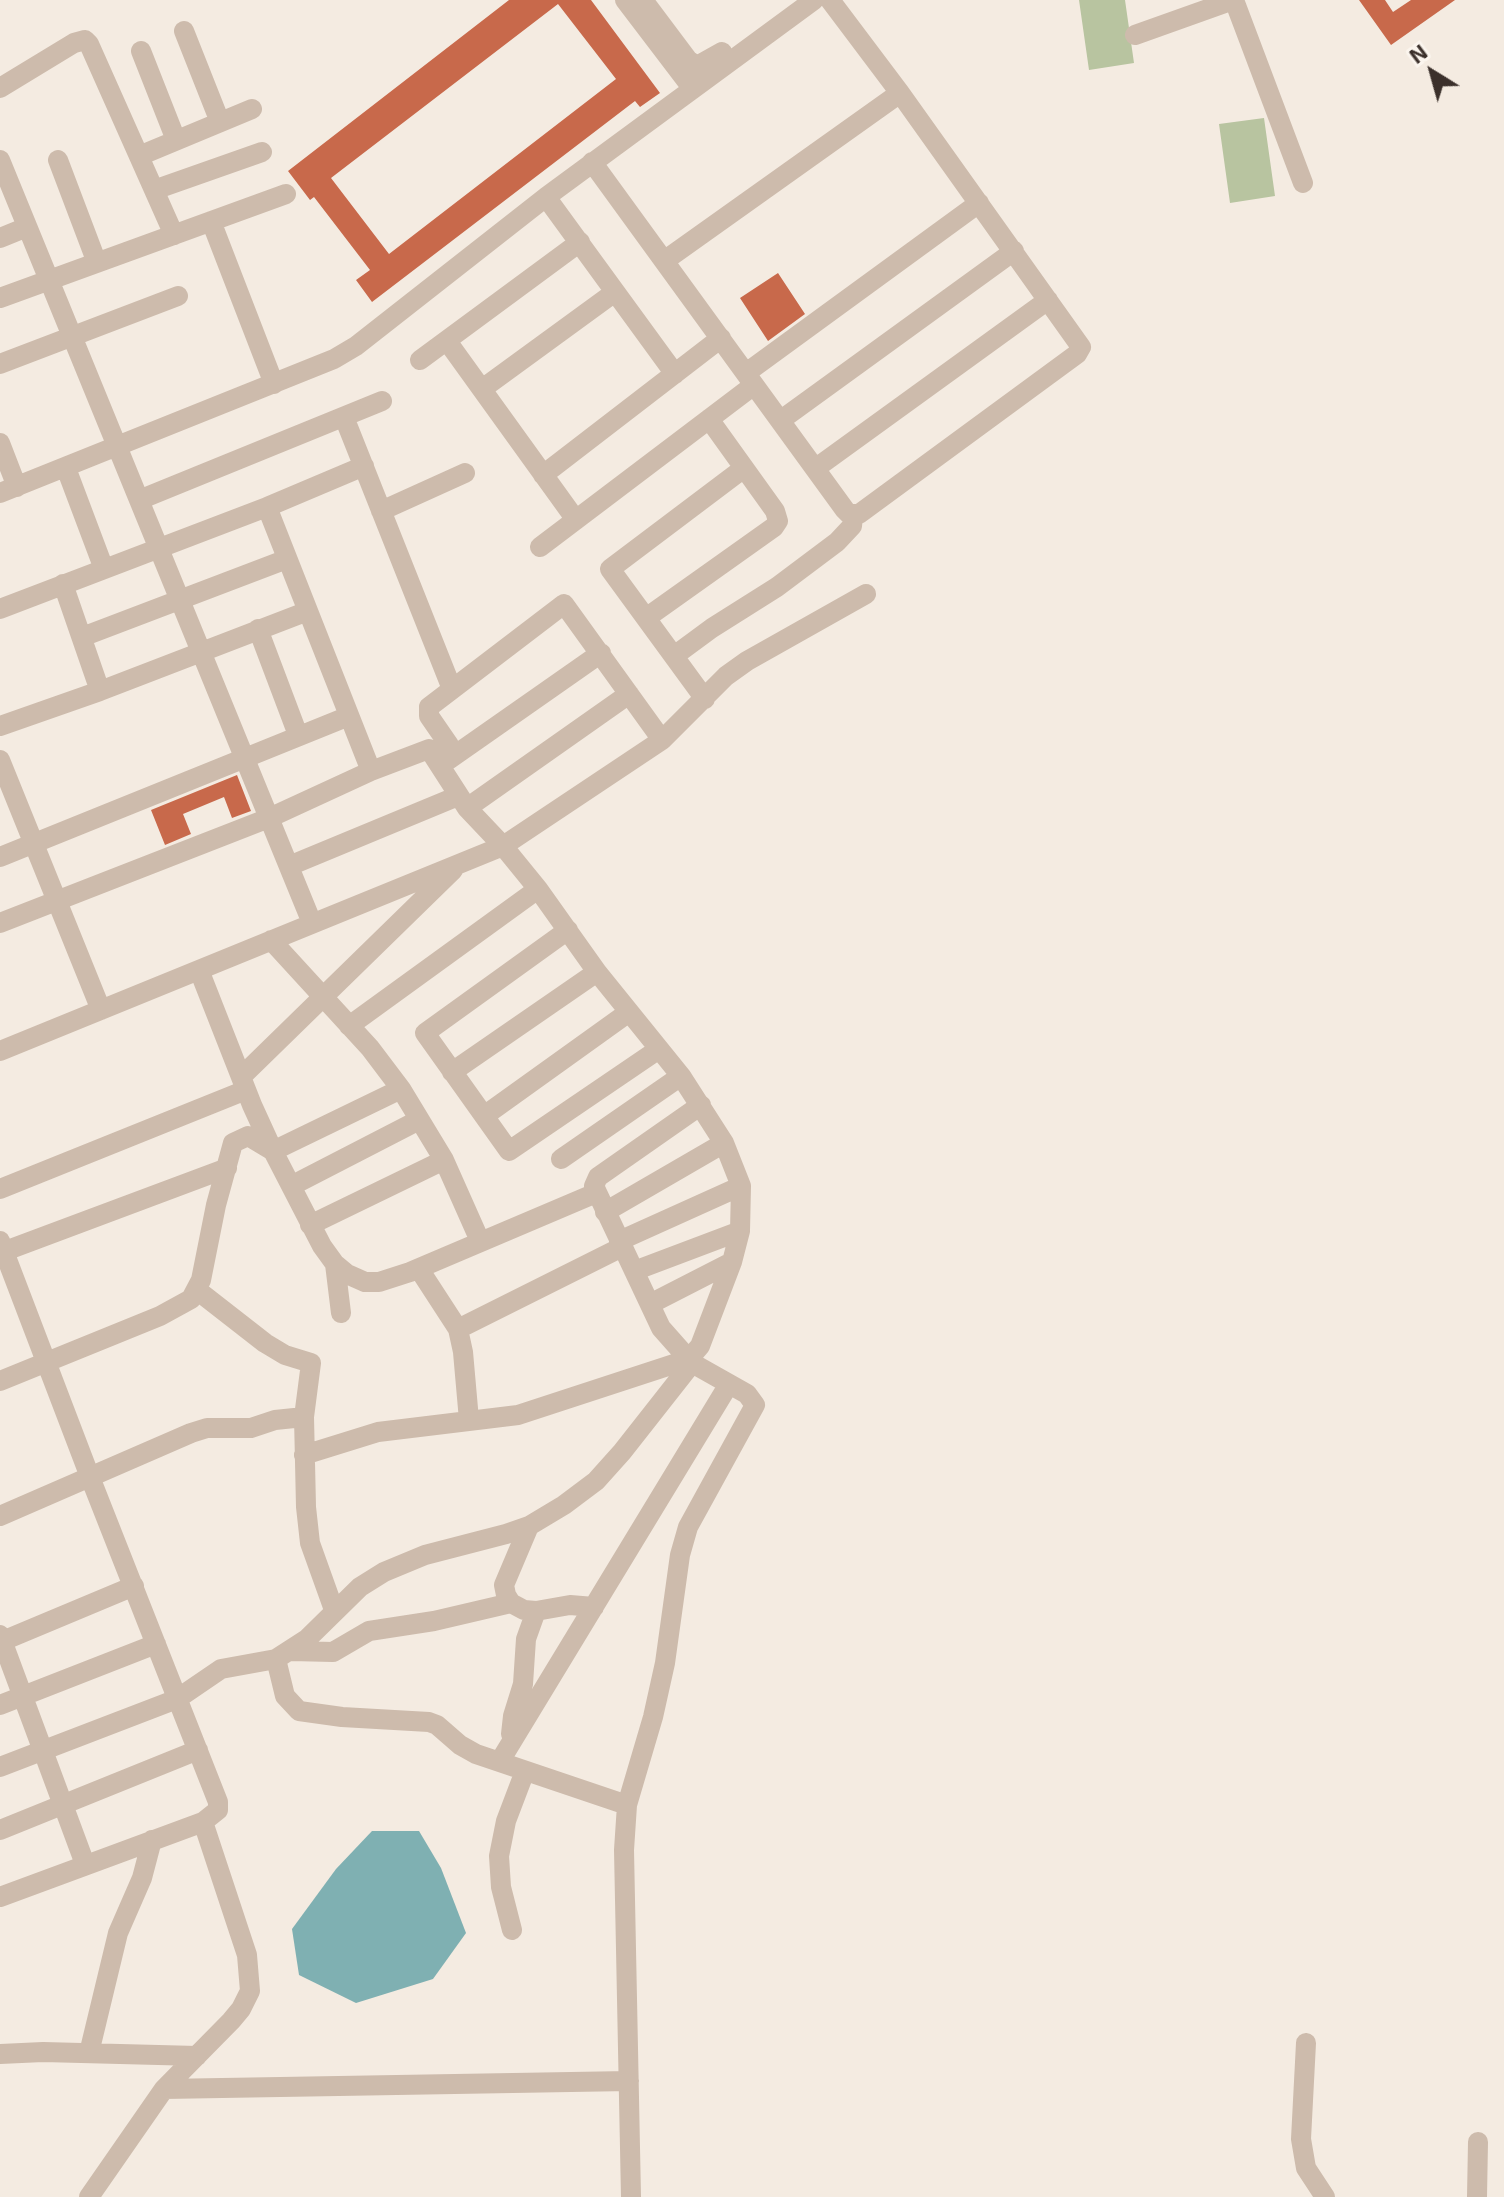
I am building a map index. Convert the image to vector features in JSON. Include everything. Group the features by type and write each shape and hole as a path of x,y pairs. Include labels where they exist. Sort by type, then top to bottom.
{"street":[{"path":"625,0 692,88"},
{"path":"643,0 688,60 697,66 793,0"},
{"path":"0,443 8,490 334,359 356,346 592,162 814,0"},
{"path":"592,162 845,510 853,515 859,514 1080,351 1078,342 1014,251 830,0"},
{"path":"1135,35 1234,0 1303,183"},
{"path":"184,31 220,122"},
{"path":"0,88 74,43 85,40 174,235"},
{"path":"141,51 176,140"},
{"path":"664,261 900,93"},
{"path":"139,156 252,109"},
{"path":"154,190 262,152"},
{"path":"0,160 312,923"},
{"path":"58,160 97,263"},
{"path":"0,298 286,194"},
{"path":"546,197 675,374"},
{"path":"540,547 709,419 750,379 979,203"},
{"path":"211,221 274,384"},
{"path":"0,238 27,227"},
{"path":"420,360 580,242"},
{"path":"781,420 1014,251"},
{"path":"482,389 615,292"},
{"path":"0,364 178,296"},
{"path":"816,468 1048,300"},
{"path":"543,475 721,338"},
{"path":"447,341 576,520"},
{"path":"139,500 382,401"},
{"path":"344,417 452,689"},
{"path":"646,618 774,527 778,521 775,511 709,419"},
{"path":"0,609 267,507 364,466"},
{"path":"66,468 104,569"},
{"path":"705,699 610,569 744,468"},
{"path":"381,511 465,473"},
{"path":"267,507 371,771"},
{"path":"674,656 777,587 837,542 852,526 853,515"},
{"path":"82,637 287,559"},
{"path":"63,584 100,691"},
{"path":"0,1051 503,846 662,740 726,676 747,661 866,594"},
{"path":"439,761 449,745 428,712 432,703 564,604 662,740"},
{"path":"0,726 308,611"},
{"path":"258,629 298,735"},
{"path":"439,761 601,653"},
{"path":"289,866 463,802 629,694"},
{"path":"0,857 349,716"},
{"path":"0,923 269,818 371,771 429,749 463,802 538,889 597,972 681,1076 724,1143 741,1186 740,1231 732,1262 700,1346 596,1481 529,1526 425,1555 384,1572 360,1587 307,1639 283,1655"},
{"path":"0,760 101,1010"},
{"path":"0,1189 244,1084 324,998 461,863"},
{"path":"349,1026 538,889"},
{"path":"568,930 425,1033 509,1151 659,1049"},
{"path":"271,940 383,1064 401,1089 444,1160 480,1241"},
{"path":"199,970 273,1151 310,1225 335,1264 347,1274 365,1282 379,1282 419,1269 596,1193"},
{"path":"452,1072 597,972"},
{"path":"484,1116 629,1012"},
{"path":"561,1159 681,1076"},
{"path":"273,1151 401,1089"},
{"path":"631,2197 624,1850 627,1805 657,1698 680,1555 688,1527 754,1410 753,1399 689,1361 661,1328 594,1186 598,1177 701,1105"},
{"path":"291,1186 419,1120"},
{"path":"0,1381 174,1310 191,1299 197,1290 233,1143 248,1136 273,1151"},
{"path":"605,1212 724,1143"},
{"path":"310,1225 444,1160"},
{"path":"0,1897 203,1822 218,1810 218,1802 198,1750 1,1248 227,1168"},
{"path":"458,1329 741,1186"},
{"path":"634,1271 740,1231"},
{"path":"650,1304 732,1262"},
{"path":"335,1264 341,1313"},
{"path":"419,1269 458,1329 465,1360 469,1420"},
{"path":"197,1290 265,1343 285,1355 311,1363 304,1417 310,1543 334,1610"},
{"path":"304,1455 378,1432 518,1415 689,1361"},
{"path":"500,1761 729,1384"},
{"path":"0,1516 207,1428 251,1428 275,1420 304,1417"},
{"path":"529,1526 504,1585 511,1603 524,1610 536,1611 570,1605 594,1607"},
{"path":"85,1864 1,1639 134,1586"},
{"path":"0,1767 177,1699 221,1669 283,1655 333,1652 369,1631 444,1619 511,1603"},
{"path":"511,1742 513,1716 523,1684 526,1639 536,1611"},
{"path":"0,1705 156,1644"},
{"path":"283,1655 285,1696 299,1711 429,1722 476,1754 627,1805"},
{"path":"0,1830 198,1750"},
{"path":"512,1930 501,1887 499,1856 506,1821 525,1771"},
{"path":"89,2197 164,2089 241,2009 250,1991 244,1946 203,1822"},
{"path":"89,2053 118,1933 146,1868 152,1840"},
{"path":"1306,2043 1301,2139 1306,2168 1325,2197"},
{"path":"0,2054 197,2056"},
{"path":"164,2089 629,2081"},
{"path":"1477,2197 1478,2142"}],"green space":[{"path":"1079,0 1125,0 1134,63 1089,70"},
{"path":"1264,118 1275,196 1230,203 1219,124"}],"water":[{"path":"372,1831 419,1831 441,1868 466,1933 433,1979 356,2003 299,1975 292,1929 336,1869"}],"building":[{"path":"509,0 591,0 660,93 640,107 635,101 372,302 356,280 370,270 314,197 310,200 288,171","holes":["558,4 616,79 389,254 331,178"]},
{"path":"1359,0 1385,0 1393,12 1411,0 1455,0 1391,45"},
{"path":"778,273 805,314 768,341 740,298"},
{"path":"237,775 251,811 232,818 224,797 183,814 191,834 165,845 151,810"}]}
